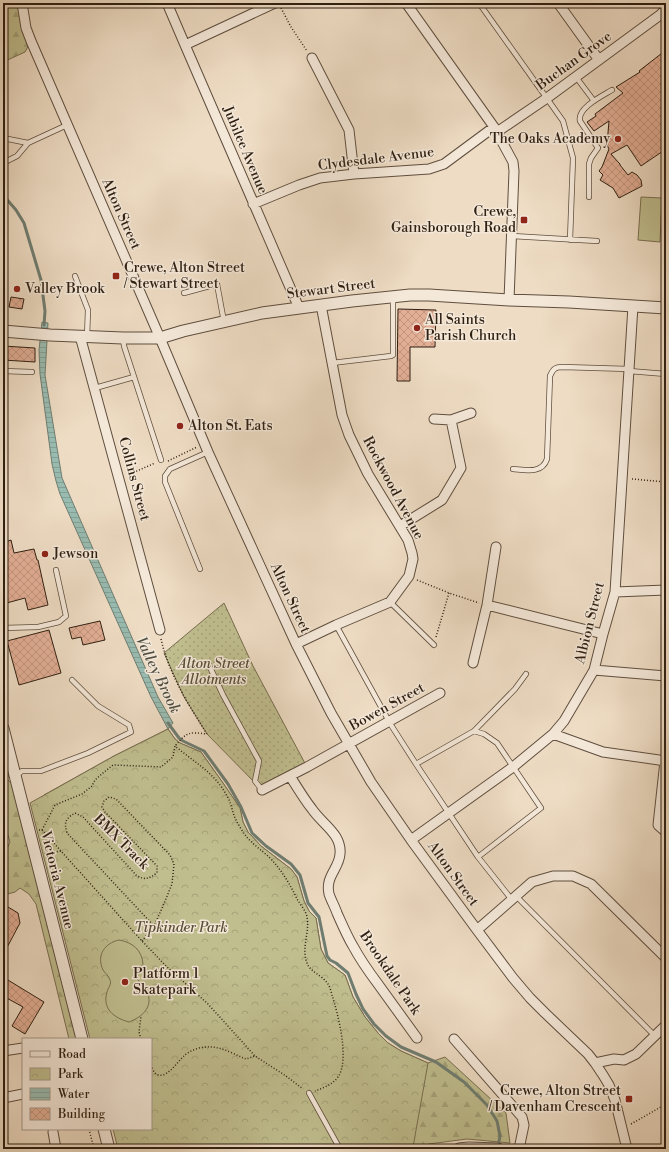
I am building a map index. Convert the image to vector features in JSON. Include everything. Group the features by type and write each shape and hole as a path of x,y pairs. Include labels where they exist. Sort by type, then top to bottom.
{"street":[{"name":"Alton Street","path":"22,3 26,28 67,126 160,338 204,444 296,644 327,707 371,782 411,840 477,930 530,998 595,1063 609,1084 615,1100 627,1149"},
{"name":"Jubilee Avenue","path":"167,3 299,308"},
{"path":"184,45 275,3"},
{"path":"406,3 495,129 513,162 509,300"},
{"path":"558,3 599,60"},
{"name":"Buchan Grove","path":"495,129 547,98 660,15 666,9"},
{"path":"312,58 349,130 354,174"},
{"name":"Clydesdale Avenue","path":"253,204 308,181 320,178 428,169 440,166 495,129"},
{"name":"Stewart Street","path":"3,331 50,335 160,338 183,331 262,313 321,304 393,296 429,295 666,308"},
{"name":"Rockwood Avenue","path":"321,304 342,415 349,434 368,474 408,540 412,553 412,566 409,576 390,602"},
{"name":"Albion Street","path":"411,840 513,767 553,734 564,721 594,670 602,634 615,592 633,306"},
{"name":"Collins Street","path":"84,336 95,388 160,630"},
{"path":"434,419 451,420 471,413"},
{"path":"400,526 442,500 461,468 451,420"},
{"path":"473,663 486,605 496,547"},
{"path":"615,592 666,590"},
{"path":"296,644 390,602"},
{"path":"486,605 602,634"},
{"path":"594,670 666,676"},
{"name":"Bowen Street","path":"348,744 440,693"},
{"name":"Victoria Avenue","path":"3,728 82,1038"},
{"path":"553,734 603,752 665,761 658,825 666,832"},
{"path":"262,790 348,744"},
{"name":"Brookdale Park","path":"290,776 311,809 338,839 340,854 328,886 329,894 344,929 364,964 417,1038"},
{"path":"477,930 532,882 553,876 573,876 591,884 666,958"},
{"path":"595,1063 614,1059 624,1060 636,1054 666,1025"},
{"path":"454,1039 520,1114 524,1125 519,1149"},
{"path":"3,1051 22,1048"},
{"path":"3,1098 22,1094"},
{"path":"104,1130 109,1149"},
{"path":"53,1132 56,1149"},
{"path":"459,1149 493,1149"}],"lane":[{"path":"479,3 563,121 573,158 570,240"},
{"path":"576,77 594,101"},
{"path":"589,197 589,164 598,148 579,118 582,110 612,90"},
{"path":"3,163 17,156 28,143 67,126"},
{"path":"3,141 8,139 28,143"},
{"path":"512,236 597,241"},
{"path":"75,276 88,310 84,336"},
{"path":"184,293 217,284 224,322"},
{"path":"332,362 393,355 393,296"},
{"path":"123,338 124,346 161,460"},
{"path":"513,469 534,471 544,466 547,459 550,376 553,370 557,367 629,370 666,374"},
{"path":"3,371 32,372"},
{"path":"95,388 134,377"},
{"path":"200,569 165,482 165,476 170,469 208,452"},
{"path":"3,628 38,627 59,622 66,616 56,570"},
{"path":"390,602 434,645"},
{"path":"336,625 416,764 478,857 514,898 655,1036"},
{"path":"208,663 223,695 259,761 255,781 262,790"},
{"path":"416,764 474,731 515,690 526,674"},
{"path":"14,773 22,771 41,772 88,753 131,732 129,725 98,706 72,680"},
{"path":"474,731 484,734 497,744 541,808 478,857"},
{"path":"309,1094 340,1149"}],"path":[{"path":"279,3 290,27 312,58"},
{"path":"119,479 161,460 165,462 204,444"},
{"path":"622,479 666,482"},
{"path":"409,576 449,593 486,605"},
{"path":"434,645 449,593"},
{"path":"42,830 55,805 82,794 92,786 95,780 103,772 112,765 161,767 173,757 176,745 184,736 191,732 207,734 184,697 164,653 160,630"},
{"path":"42,830 166,966 208,1004 255,1056 286,1076 309,1094 326,1087 338,1077 342,1068 342,1033 337,1010 328,983 307,964 305,957 307,917 280,869 242,830 236,820 227,796 218,783 207,770 176,745"},
{"name":"BMX Track","path":"109,797 116,799 170,855 174,864 172,884 164,906 154,926 66,833 64,825 67,818 75,813 83,817 137,876 145,879 151,877 157,873 158,866 102,807 104,801 109,797"},
{"path":"29,831 42,830"},
{"path":"35,856 61,851"},
{"path":"142,940 154,926"},
{"path":"141,1016 139,1032 141,1038"},
{"path":"152,1068 154,1073 160,1076 165,1075 185,1054 196,1049 210,1047 221,1049 246,1059 255,1056"},
{"path":"622,1129 666,1104"},
{"path":"89,1130 94,1149"}],"green space":[{"path":"3,3 22,3 31,41 25,52 3,62"},
{"path":"641,197 662,198 660,242 638,240"},
{"name":"Alton Street Allotments","path":"224,603 253,666 307,767 262,790 207,734 184,697 164,653"},
{"path":"168,729 180,743 201,752 240,808 243,822 248,832 261,846 291,869 297,877 304,901 309,911 316,918 321,949 328,963 345,975 353,997 365,1017 378,1033 388,1043 401,1051 428,1063 445,1057 506,1113 510,1143 467,1139 429,1144 408,1149 44,795 114,756"},
{"name":"Tipkinder Park","path":"168,729 180,743 201,752 240,808 243,822 248,832 261,846 291,869 297,877 304,901 309,911 316,918 321,949 328,963 345,975 353,997 365,1017 388,1043 401,1051 428,1063 413,1147 408,1149 118,1149 113,1130 152,1130 152,1038 90,1038 30,803 114,756"},
{"path":"3,750 9,775 7,779 13,785 77,1038 69,1038 36,904 29,894 20,888 15,892 3,894 3,855 10,842 7,832 3,832"},
{"name":"Platform 1 Skatepark","path":"119,940 132,945 141,955 143,964 137,973 137,979 145,987 149,997 146,1011 129,1022 114,1015 108,1008 106,998 110,982 109,977 101,965 101,955 103,950 110,944"}],"water":[{"path":"42,322 48,323 45,375 62,478 158,697 173,723 168,729 151,697 60,494 52,464 40,374 39,350"}],"building":[{"path":"666,50 666,149 641,166 627,145 611,154 628,175 632,172 641,180 642,186 619,198 613,188 600,180 603,175 599,171 609,149 607,145 609,121 594,131 587,122 596,116 595,114 623,93 616,87 640,72 639,71"},
{"path":"11,297 24,299 22,309 9,307"},
{"name":"All Saints Parish Church","path":"398,309 436,310 435,347 410,347 410,381 397,381"},
{"path":"3,346 35,348 35,362 3,360"},
{"path":"11,540 14,553 34,549 38,560 48,605 28,610 25,598 3,604 3,543"},
{"path":"100,621 105,640 83,645 81,637 72,639 69,628"},
{"path":"49,630 61,673 19,685 7,641"},
{"path":"3,904 18,913 20,923 3,955"},
{"path":"3,977 44,1002 25,1034 12,1026 23,1007 3,996"}],"waterway":[{"name":"Valley Brook","path":"3,195 16,210 24,223 41,280 45,311 44,325"},
{"name":"Valley Brook","path":"168,723 179,738 204,751 228,784 241,807 252,833 266,846 291,864 300,875 308,903 319,917 327,956 330,960 348,973 363,1009 374,1024 386,1036 401,1047 436,1062 464,1082 487,1105 497,1121 500,1136 498,1147"}],"place":[{"name":"The Oaks Academy","path":"618,139"},
{"name":"Crewe, Gainsborough Road","path":"524,220"},
{"name":"Crewe, Alton Street / Stewart Street","path":"116,276"},
{"name":"Valley Brook","path":"17,289"},
{"name":"All Saints Parish Church","path":"417,328"},
{"name":"Alton St. Eats","path":"180,426"},
{"name":"Jewson","path":"45,554"},
{"name":"Platform 1 Skatepark","path":"125,982"},
{"name":"Crewe, Alton Street / Davenham Crescent","path":"629,1099"}]}
